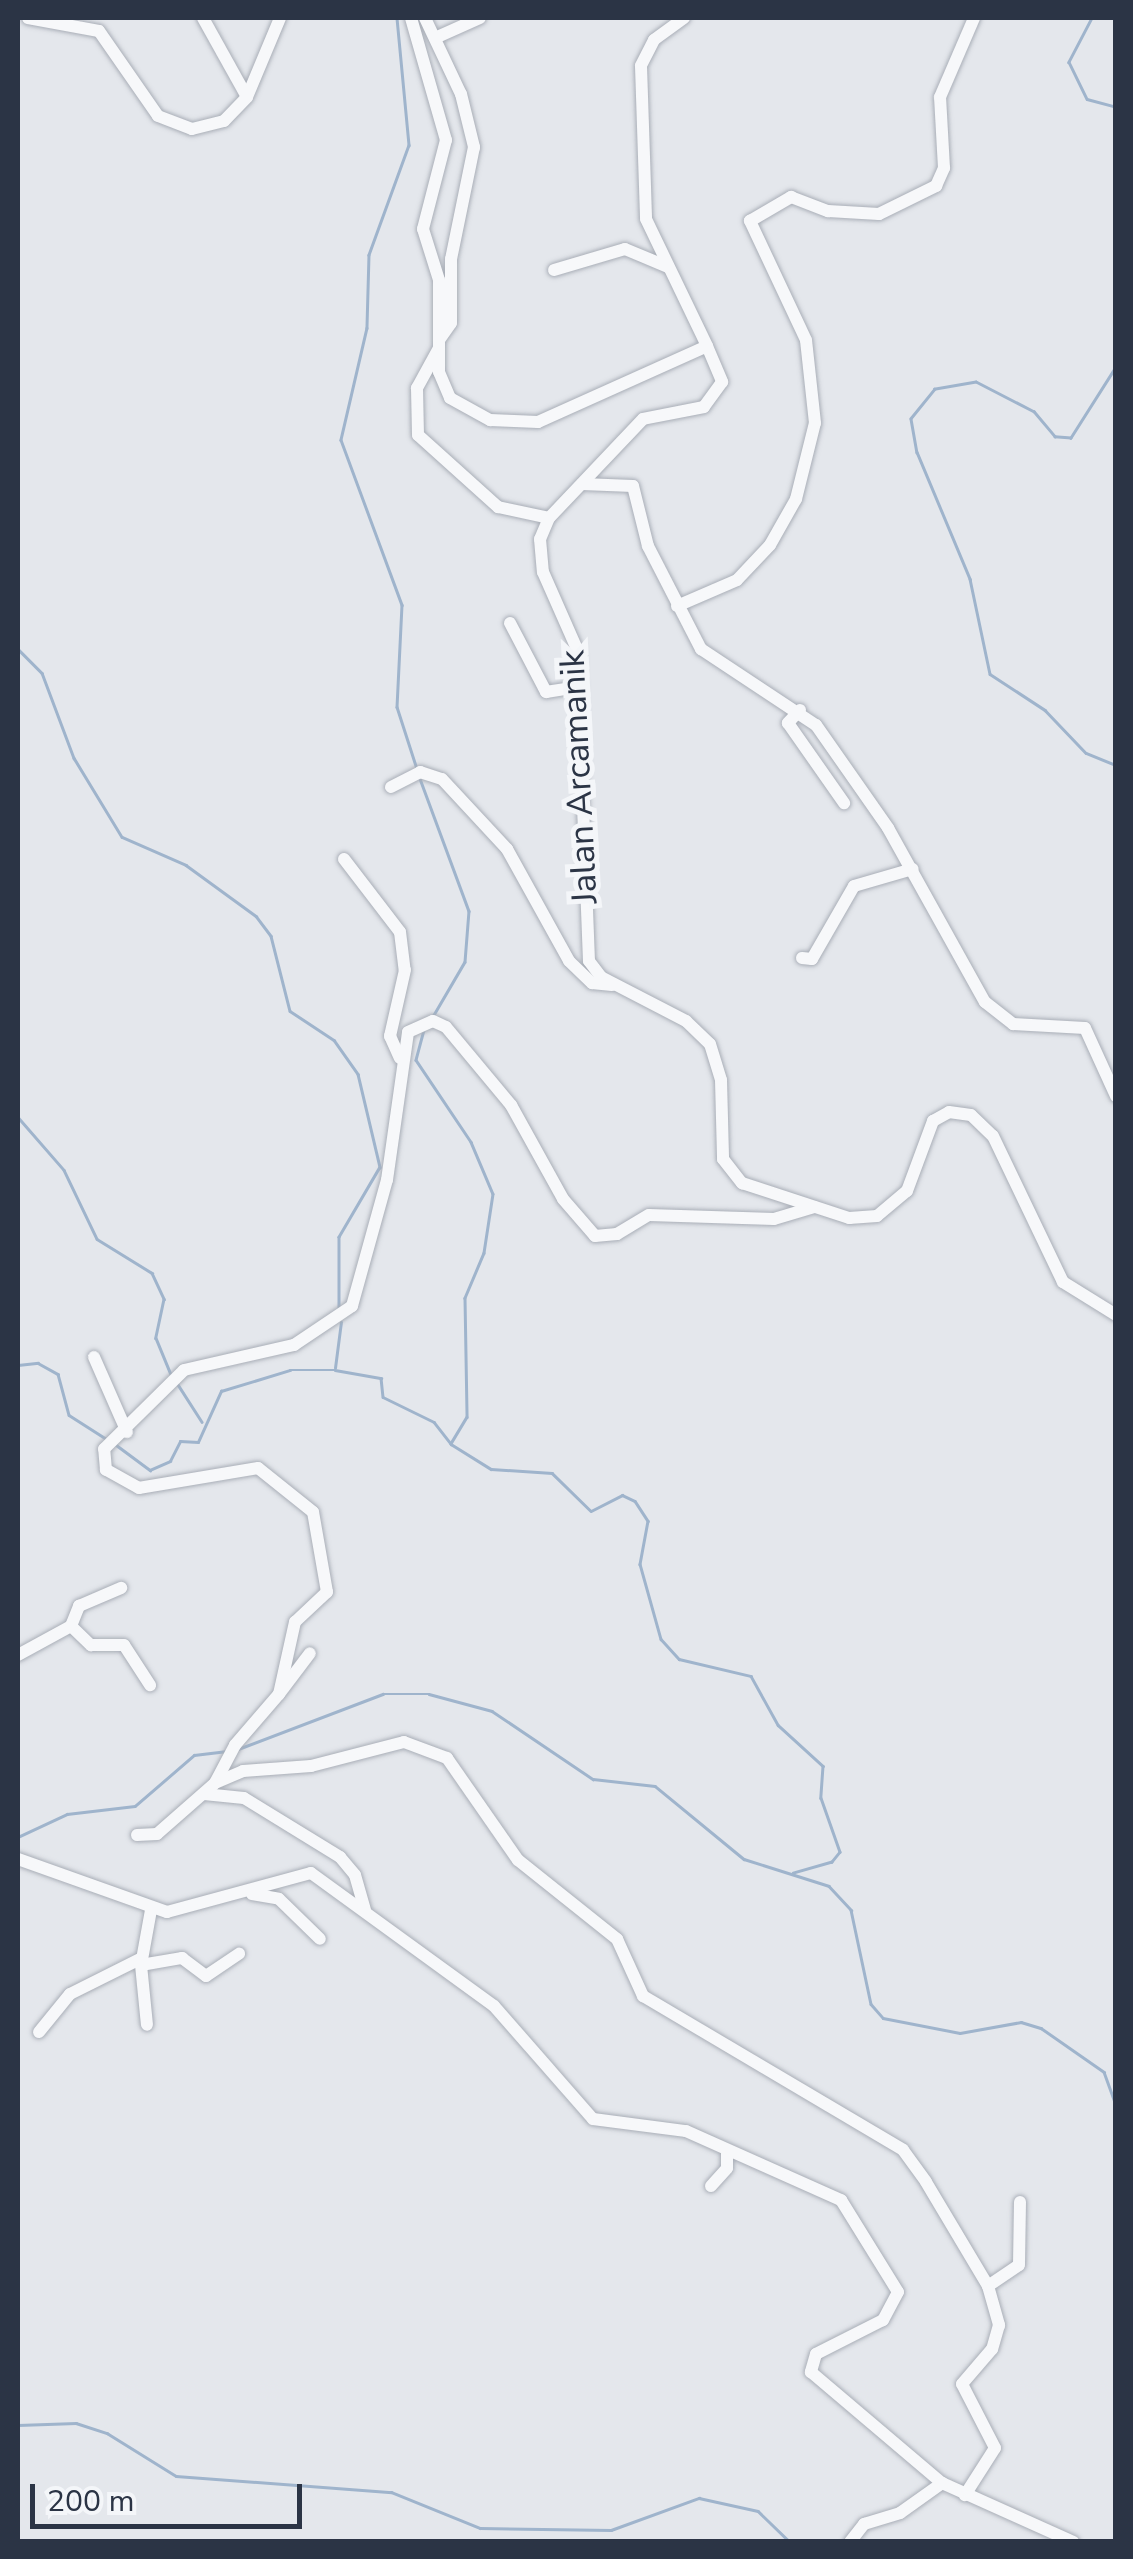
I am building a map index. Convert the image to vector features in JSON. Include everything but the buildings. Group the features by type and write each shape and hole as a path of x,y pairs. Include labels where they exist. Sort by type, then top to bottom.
{"street":[{"path":"18,30 29,18 98,31 153,110 175,127 214,126 247,97 280,18"},
{"path":"203,18 247,97"},
{"path":"411,18 446,140 423,229 439,280 439,344 450,398 490,420 526,424 707,346"},
{"path":"425,18 461,94 474,155 452,260 450,322 418,388 418,435 498,507 549,518 643,419 715,400 722,382 646,219 641,66 654,40 684,18"},
{"path":"435,38 480,18"},
{"path":"964,18 968,38"},
{"path":"678,606 736,580 770,545 796,500 815,424 806,340 750,221 791,198 828,212 880,214 936,186 944,168 940,97 974,18"},
{"path":"554,270 625,249 668,268"},
{"path":"582,484 633,486 639,522 678,606 711,660 800,710 913,869 986,1002 1013,1024 1085,1028 1116,1096"},
{"name":"Jalan Arcamanik","path":"549,518 539,560 573,636 579,687 586,949 596,972 686,1022 710,1044 721,1080 723,1159 732,1176 814,1207 862,1218 895,1207 933,1120 949,1112 971,1114 993,1136 1063,1282 1116,1314"},
{"path":"510,623 546,692 579,687"},
{"path":"800,710 788,723 844,803"},
{"path":"391,787 415,774 438,775 507,848 569,961 592,983 615,984"},
{"path":"344,859 400,932 404,975 390,1036 400,1058"},
{"path":"802,958 812,959 854,886 913,869"},
{"path":"279,1694 289,1634 327,1592 310,1507 274,1475 241,1466 139,1488 106,1470 116,1438 184,1370 294,1345 352,1306 387,1180 400,1058 413,1028 433,1020 446,1026 522,1120 564,1199 595,1236 617,1234 648,1215 774,1219 814,1207"},
{"path":"94,1357 116,1438"},
{"path":"18,1655 71,1626 79,1606 121,1588"},
{"path":"71,1626 85,1642 124,1645 150,1685"},
{"path":"136,1835 157,1834 215,1783 231,1751 310,1653"},
{"path":"215,1783 404,1742 447,1758 518,1860 617,1939 644,1996 903,2150 988,2286 996,2338 961,2394 995,2448 965,2495"},
{"path":"204,1794 244,1798 340,1857 355,1874 365,1913"},
{"path":"18,1859 76,1877 152,1910 194,1910 249,1894 284,1876 311,1874 494,2006 593,2119 686,2131 841,2200 857,2218 896,2283 894,2306 884,2320 816,2354 811,2372 942,2483 1073,2542"},
{"path":"249,1894 279,1899 320,1939"},
{"path":"147,2025 141,1962 152,1910"},
{"path":"38,2032 70,1994 141,1962 182,1958 206,1976 238,1954"},
{"path":"711,2186 727,2168 727,2150"},
{"path":"988,2286 1019,2265 1020,2202"},
{"path":"850,2542 864,2524 900,2513 942,2483"}],"waterway":[{"path":"397,18 409,145 369,255 367,328 341,440 402,605 397,707 417,769"},
{"path":"1092,18 1069,62 1087,99 1116,107"},
{"path":"1116,367 1071,438 1055,437 1034,412 976,382 935,389 911,419 917,452 970,579 990,674 1045,710 1086,753 1116,765"},
{"path":"18,649 42,673 74,758 122,837 186,865 256,916 271,936 290,1011 334,1040 358,1074 380,1167 339,1237 339,1309"},
{"path":"419,776 469,911 465,962 434,1015"},
{"path":"424,1030 416,1060 471,1142 493,1194 484,1253 465,1298 467,1417 451,1444"},
{"path":"18,1117 64,1170 97,1239 152,1273 164,1299 156,1338 172,1377"},
{"path":"335,1368 341,1322"},
{"path":"18,1365 38,1363 58,1374 69,1415 108,1440"},
{"path":"115,1444 150,1470 170,1461 180,1441 198,1442 221,1391 290,1370 335,1370 381,1378 383,1397 434,1422 451,1444 491,1469 552,1473 591,1511 622,1495 635,1501 648,1521 640,1564 661,1639 679,1659 751,1676 778,1725 823,1766 821,1798 840,1852 832,1862 794,1873"},
{"path":"177,1383 202,1422"},
{"path":"238,1749 383,1694 429,1694 492,1711 593,1779 655,1786 744,1859 829,1886 851,1910 871,2004 883,2018 960,2033 1021,2022 1041,2028 1104,2072 1116,2105"},
{"path":"18,1837 67,1814 135,1806 194,1755 225,1751"},
{"path":"18,2425 76,2423 107,2433 176,2476 391,2492 480,2528 611,2530 699,2498 758,2511 790,2542"}]}
